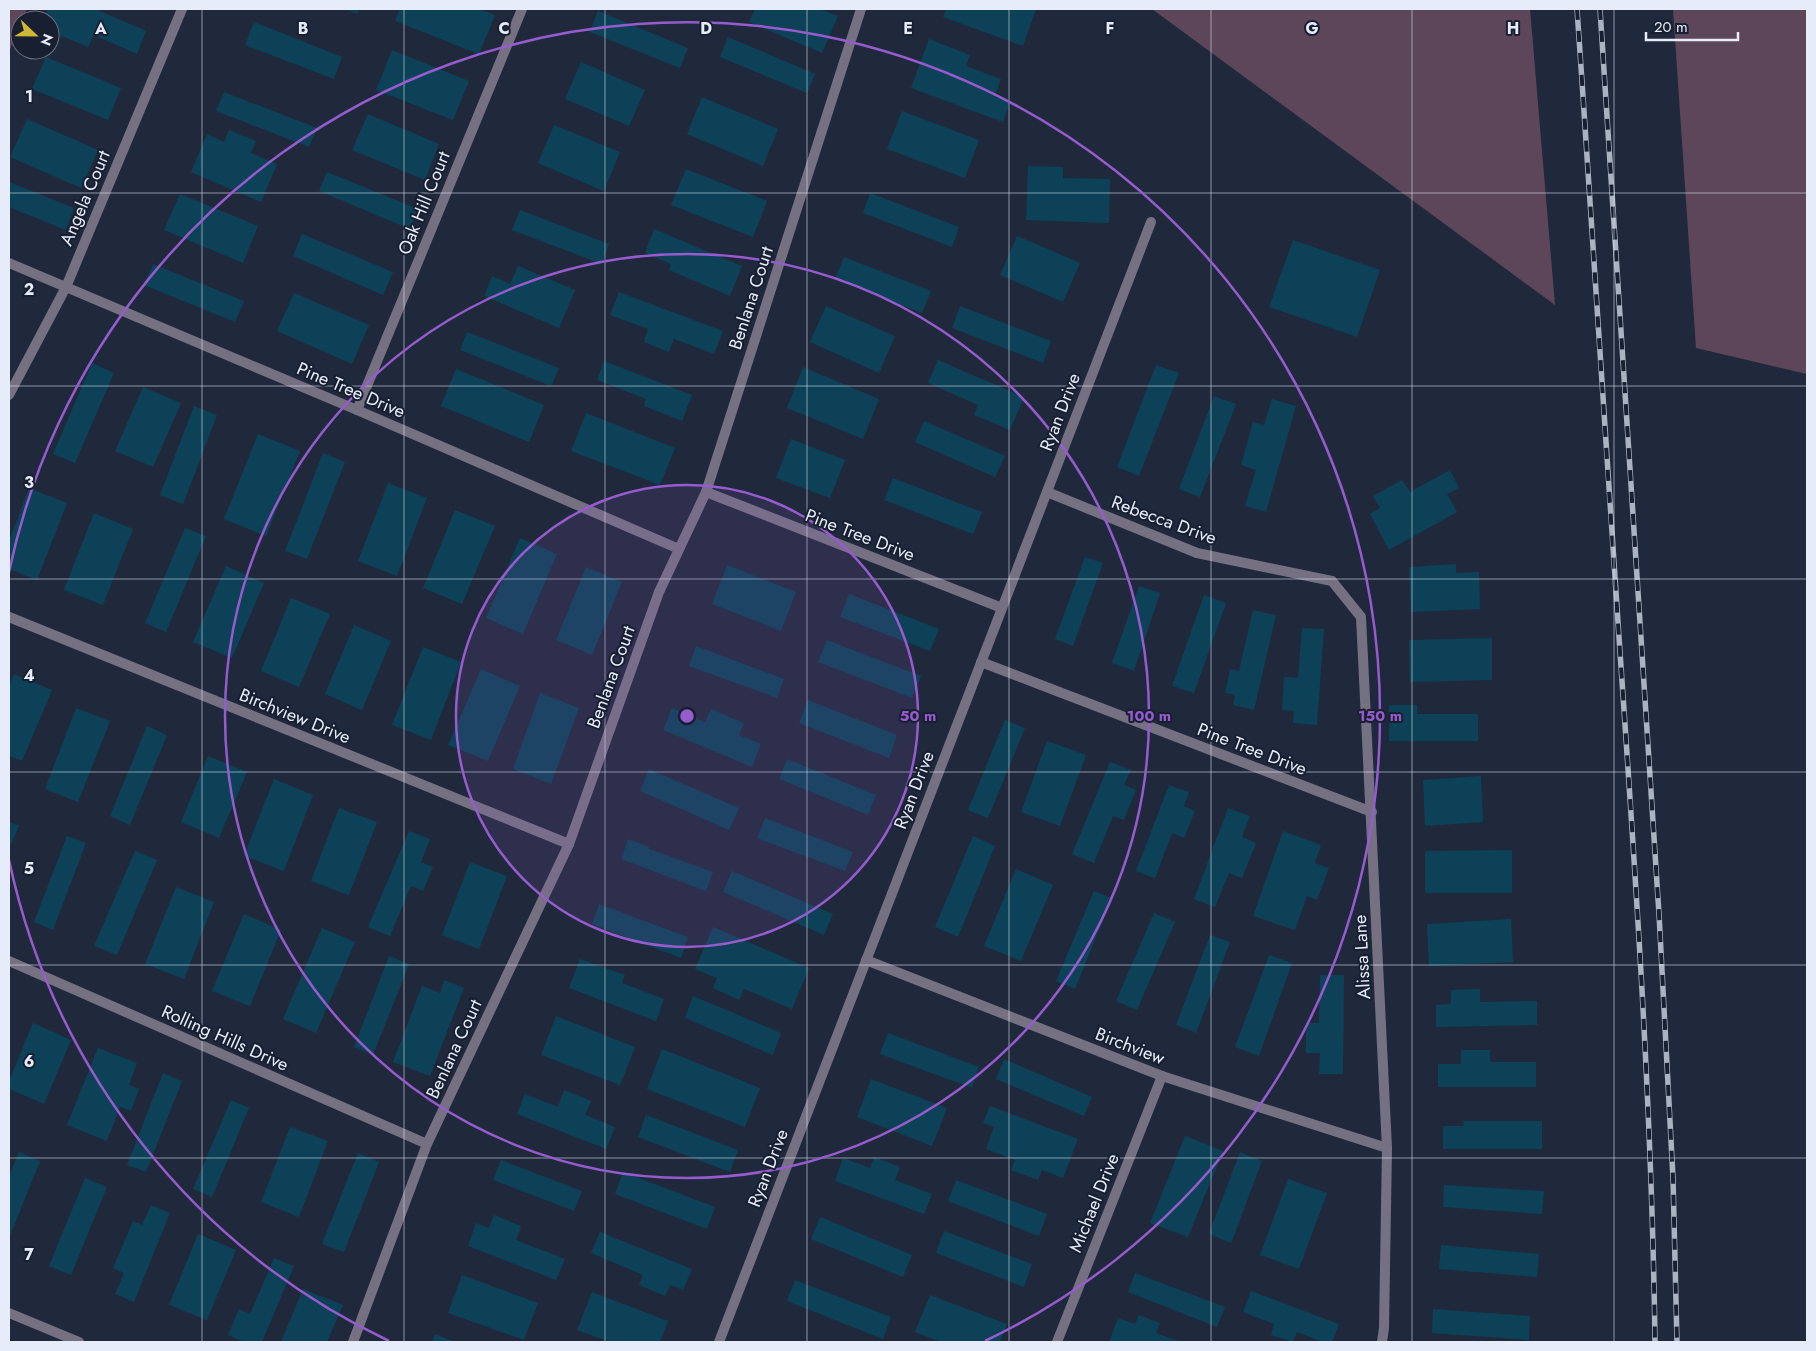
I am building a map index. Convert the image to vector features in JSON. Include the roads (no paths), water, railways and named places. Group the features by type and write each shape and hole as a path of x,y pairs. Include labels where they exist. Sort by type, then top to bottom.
{"street":[{"name":"Angela Court","path":"9,395 66,286 182,9"},
{"name":"Oak Hill Court","path":"357,410 522,9"},
{"name":"Benlana Court","path":"353,1342 428,1144 569,844 658,592 706,492 861,9"},
{"name":"Ryan Drive","path":"719,1342 1151,222"},
{"name":"Pine Tree Drive","path":"9,263 679,549"},
{"name":"Pine Tree Drive","path":"706,492 1002,608"},
{"name":"Rebecca Drive","path":"1047,492 1197,553 1332,581"},
{"name":"Alissa Lane","path":"1332,581 1361,617 1387,1148 1384,1328 1382,1342"},
{"name":"Birchview Drive","path":"9,617 569,844"},
{"name":"Pine Tree Drive","path":"981,662 1372,812"},
{"name":"Birchview","path":"866,960 1162,1076 1387,1148"},
{"name":"Rolling Hills Drive","path":"9,961 428,1144"},
{"name":"Michael Drive","path":"1057,1342 1162,1076"},
{"path":"9,1313 79,1342"}],"railway":[{"path":"1577,9 1632,824 1651,1170 1655,1342"},
{"path":"1600,9 1659,914 1673,1178 1677,1342"}]}
